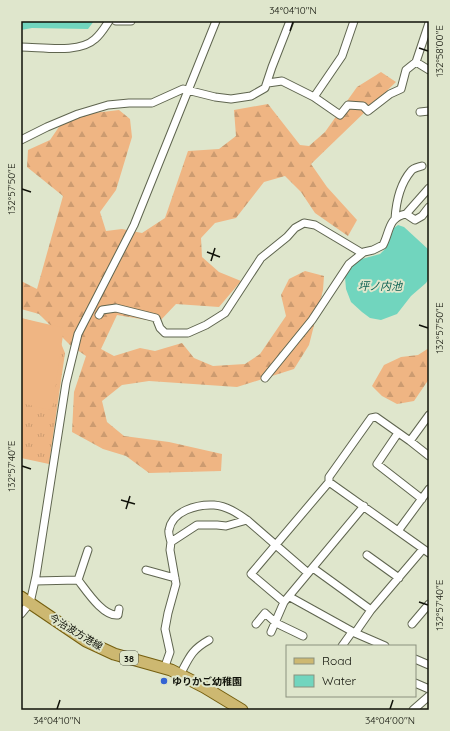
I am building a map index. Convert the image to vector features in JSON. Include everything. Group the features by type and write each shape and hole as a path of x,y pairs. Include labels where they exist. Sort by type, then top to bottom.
{"main road":[{"name":"今治波方港線","path":"21,597 86,641 114,654 180,675 204,687 242,710"}],"street":[{"path":"21,47 58,48 86,45 95,39 109,21"},
{"path":"116,21 131,21"},
{"path":"21,614 30,603 35,582 66,383 78,334 134,225 216,21"},
{"path":"21,140 47,126 78,114 108,105 152,103 183,89 215,97 231,99 251,96 265,88 268,83 272,67 290,21"},
{"path":"314,97 342,56 354,21"},
{"path":"268,83 282,81 314,97 340,115 348,105 363,106 368,110 390,94 401,89 406,70 416,62 429,23"},
{"path":"416,62 429,70"},
{"path":"420,112 429,111"},
{"path":"395,219 396,203 403,184 412,170 422,166"},
{"path":"265,378 312,320 349,264 362,253 383,245 393,220 406,214 429,188"},
{"path":"406,214 416,220 422,216 429,207"},
{"path":"99,315 102,310 116,308 145,314 156,318 160,328 165,333 188,333 206,325 225,313 261,258 295,228 304,224 315,225 362,253"},
{"path":"410,441 429,415"},
{"path":"284,602 251,574 329,482 329,477 371,418 376,417 429,456"},
{"path":"398,433 377,464 422,499"},
{"path":"329,482 426,551 399,578 343,645"},
{"path":"398,531 429,489"},
{"path":"164,669 170,652 165,629 174,591 175,578 170,550 171,542 168,531 174,519 185,510 199,506 215,505 232,510 248,520 276,545 371,610"},
{"path":"271,632 284,602 290,597 364,506"},
{"path":"171,542 197,525 217,524 226,526 248,520"},
{"path":"78,580 88,550"},
{"path":"367,555 399,578"},
{"path":"146,570 175,578"},
{"path":"35,582 78,580"},
{"path":"78,580 99,606 115,615 118,614 119,609"},
{"path":"290,597 353,632 383,645"},
{"path":"412,624 429,604"},
{"path":"256,624 265,613 276,623 303,636"},
{"path":"180,675 190,654 200,645 209,640"},
{"path":"416,659 428,663"},
{"path":"416,682 429,689"},
{"path":"413,710 429,696"}],"green space":[{"path":"381,72 396,82 311,164 327,187 357,220 348,236 315,213 301,192 285,176 264,182 236,218 215,223 201,238 202,257 219,272 241,281 219,307 176,304 159,322 117,315 101,349 114,356 140,348 155,351 182,343 194,358 213,366 245,364 260,354 286,316 281,295 289,279 305,271 324,276 323,290 309,345 294,369 237,387 149,381 122,385 102,401 107,422 124,436 169,442 222,454 221,471 149,473 126,456 103,449 72,432 74,392 86,356 70,345 39,314 21,309 21,281 37,289 63,196 27,167 28,150 50,140 63,121 86,114 119,110 130,119 132,137 116,190 100,212 106,231 122,229 142,233 165,218 188,151 219,149 236,136 234,110 268,104 300,145 309,146 325,132 357,87"},
{"path":"21,318 35,322 60,341 65,353 49,464 21,458"},
{"path":"21,318 64,328 53,405 50,410 21,403"},
{"path":"429,348 429,379 414,401 397,404 382,396 372,386 384,365 401,357 418,355"}],"water":[{"path":"21,21 94,21 88,29 32,28 21,30"},
{"name":"坪ノ内池","path":"398,225 404,227 429,250 429,278 426,283 411,296 397,314 381,320 370,318 351,302 346,289 345,277 358,260 380,254 386,248 394,228"}],"place":[{"name":"ゆりかご幼稚園","path":"164,681"}]}
